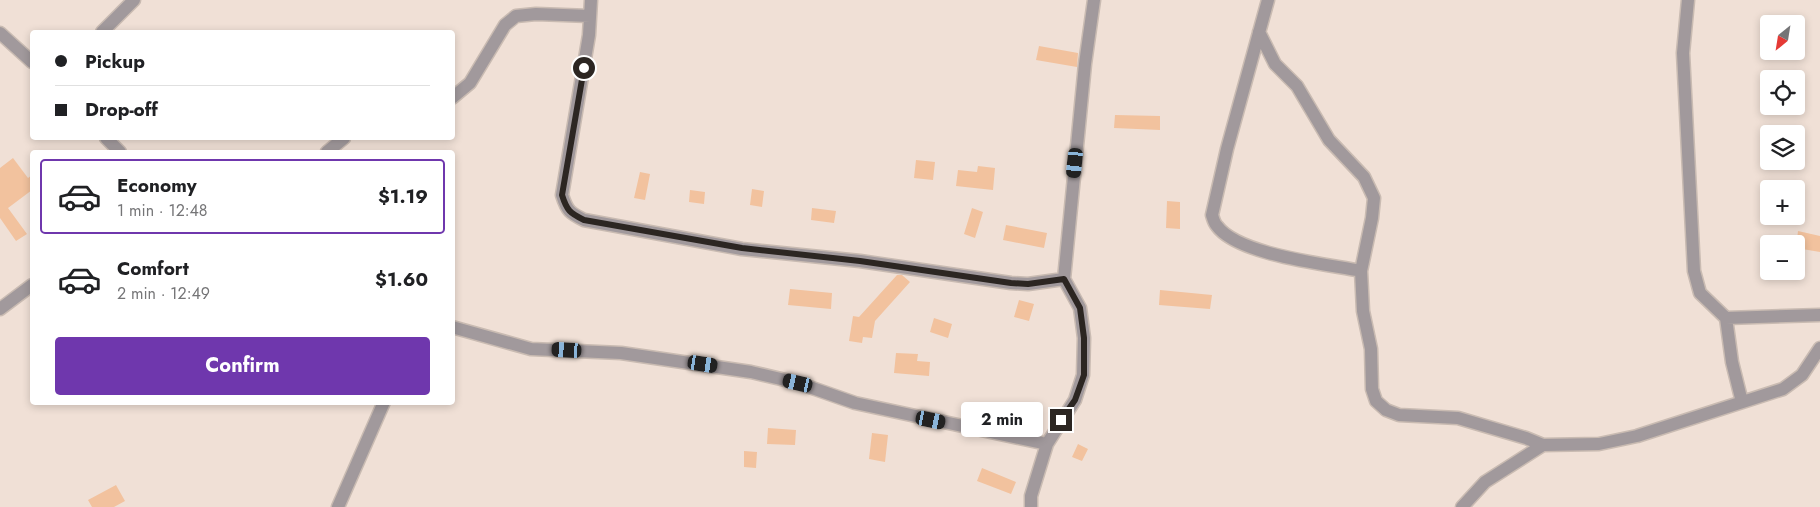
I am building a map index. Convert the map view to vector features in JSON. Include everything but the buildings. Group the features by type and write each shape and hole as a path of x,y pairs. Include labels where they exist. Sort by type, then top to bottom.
{"street":[{"path":"104,30 134,0"},
{"path":"591,0 589,35 562,195 566,207 572,214 584,220 742,248 860,261 1011,283 1028,284 1064,279"},
{"path":"1031,507 1030,496 1047,444 1075,400 1084,375 1084,338 1080,308 1064,279 1085,64 1094,0"},
{"path":"1268,0 1227,149 1212,215 1216,225 1224,233 1238,242 1253,248 1273,254 1361,270"},
{"path":"1688,0 1683,54 1694,271 1700,293 1726,318 1732,362 1742,402"},
{"path":"455,96 470,83 505,25 516,16 536,14 590,16"},
{"path":"0,32 30,60"},
{"path":"1259,32 1275,64 1297,86 1329,140 1364,177 1374,198 1372,218 1361,270 1363,310 1371,349 1372,389 1376,401 1386,410 1399,415 1458,418 1526,438 1543,445 1599,444 1637,436 1783,388 1802,375 1820,348"},
{"path":"108,140 118,150"},
{"path":"329,150 341,140"},
{"path":"0,309 30,286"},
{"path":"1726,318 1820,315"},
{"path":"455,328 531,349 622,353 751,372 798,383 855,403 1047,444"},
{"path":"338,507 383,405"},
{"path":"1462,507 1485,482 1543,445"}],"route":[{"path":"584,68 562,195 566,207 572,214 584,220 742,248 860,261 1011,283 1046,283 1064,279 1080,308 1084,338 1084,375 1075,400 1061,420"}]}
